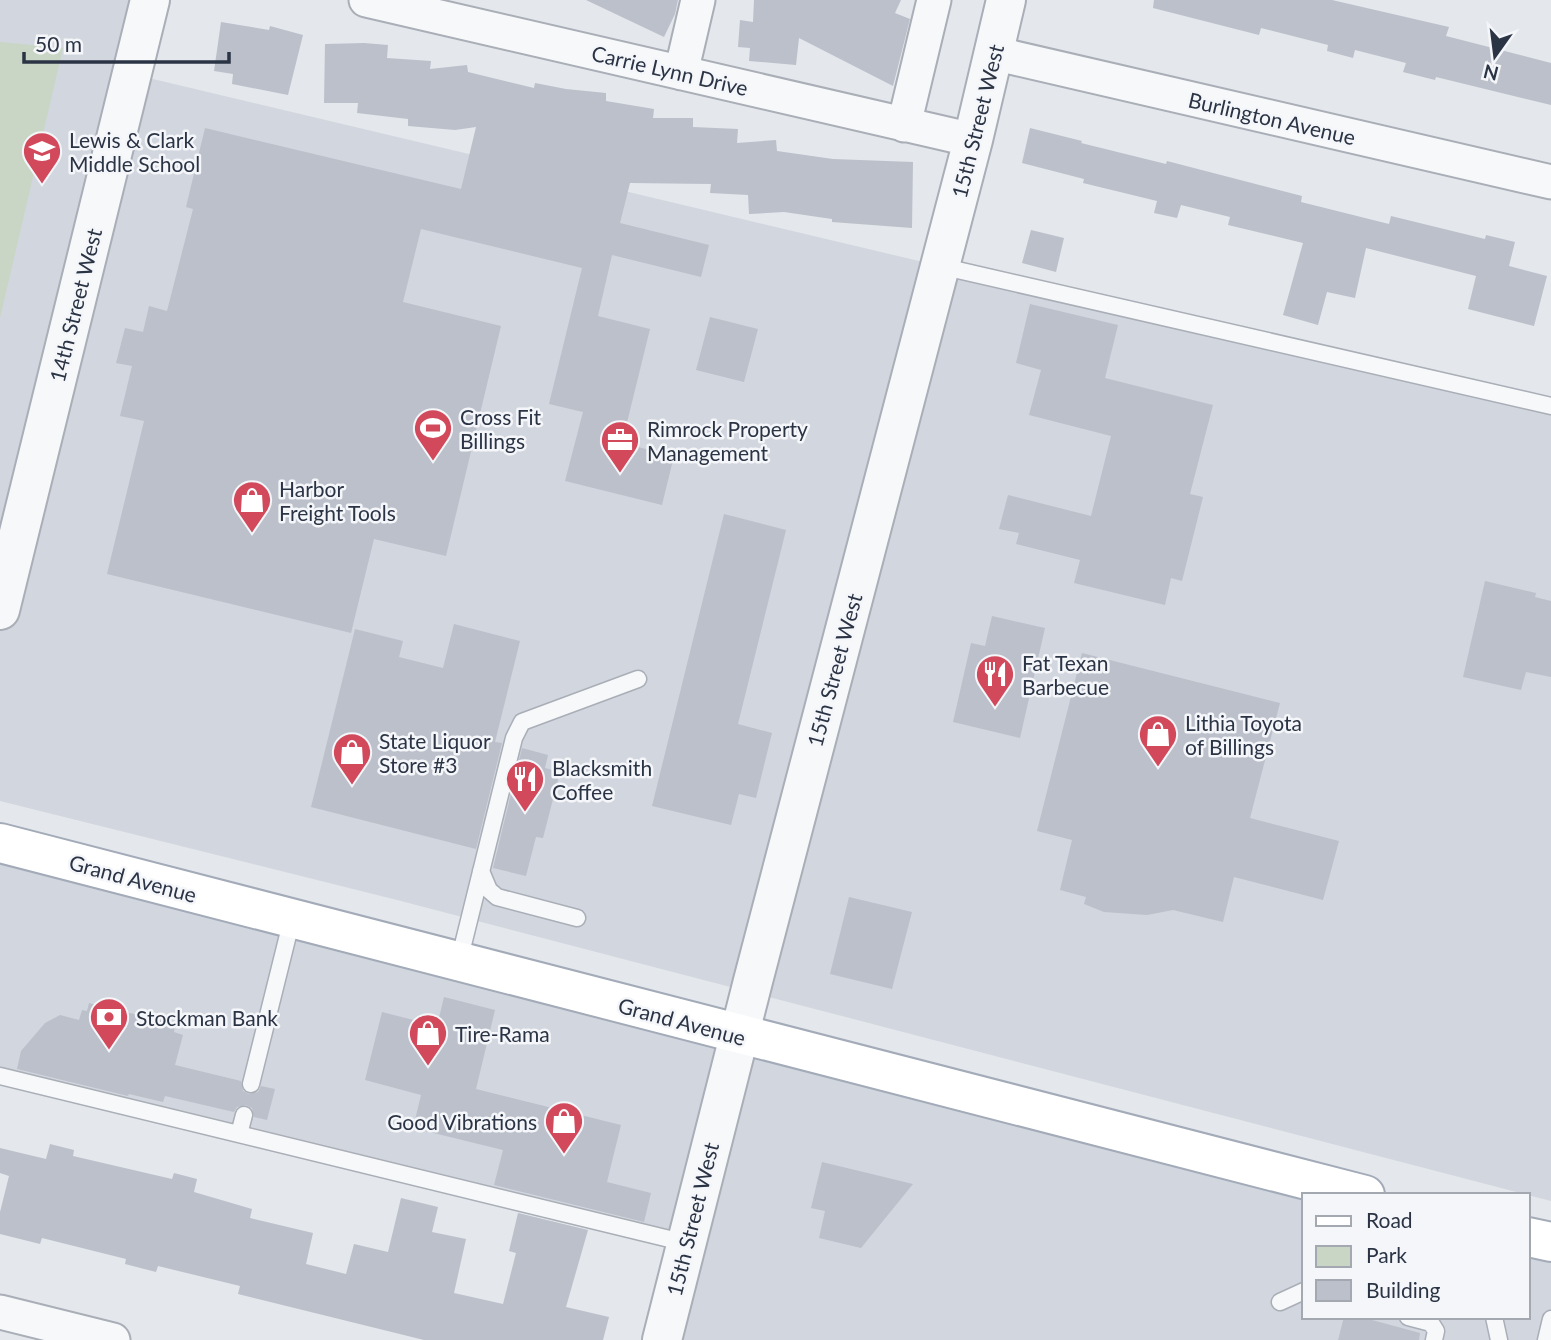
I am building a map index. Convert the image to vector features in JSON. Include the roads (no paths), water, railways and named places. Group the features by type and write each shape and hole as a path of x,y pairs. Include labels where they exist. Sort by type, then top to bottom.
{"main road":[{"name":"Grand Avenue","path":"0,843 1357,1193"},
{"path":"1530,1237 1551,1242"}],"street":[{"name":"14th Street West","path":"0,610 150,0"},
{"name":"Carrie Lynn Drive","path":"366,0 447,9 681,73 973,141"},
{"path":"681,73 698,0"},
{"path":"904,125 934,0"},
{"name":"15th Street West","path":"662,1340 973,141 1006,0"},
{"name":"Burlington Avenue","path":"993,53 1551,182"},
{"path":"0,1312 113,1340"}],"lane":[{"path":"940,266 1551,406"},
{"path":"459,963 513,738 522,722 638,679"},
{"path":"481,871 489,890 497,897 578,918"},
{"path":"251,1084 292,919"},
{"path":"0,1076 686,1243"},
{"path":"239,1134 244,1115"},
{"path":"1280,1302 1302,1292"},
{"path":"1416,1319 1431,1323 1436,1331 1434,1340"},
{"path":"1494,1319 1499,1340"},
{"path":"1546,1340 1551,1319"}],"place":[{"name":"Lewis & Clark Middle School","path":"42,185"},
{"name":"Cross Fit Billings","path":"433,462"},
{"name":"Rimrock Property Management","path":"620,474"},
{"name":"Harbor Freight Tools","path":"252,534"},
{"name":"Fat Texan Barbecue","path":"995,708"},
{"name":"Lithia Toyota of Billings","path":"1158,768"},
{"name":"State Liquor Store #3","path":"352,786"},
{"name":"Blacksmith Coffee","path":"525,813"},
{"name":"Stockman Bank","path":"109,1051"},
{"name":"Tire-Rama","path":"428,1067"},
{"name":"Good Vibrations","path":"564,1155"}]}
